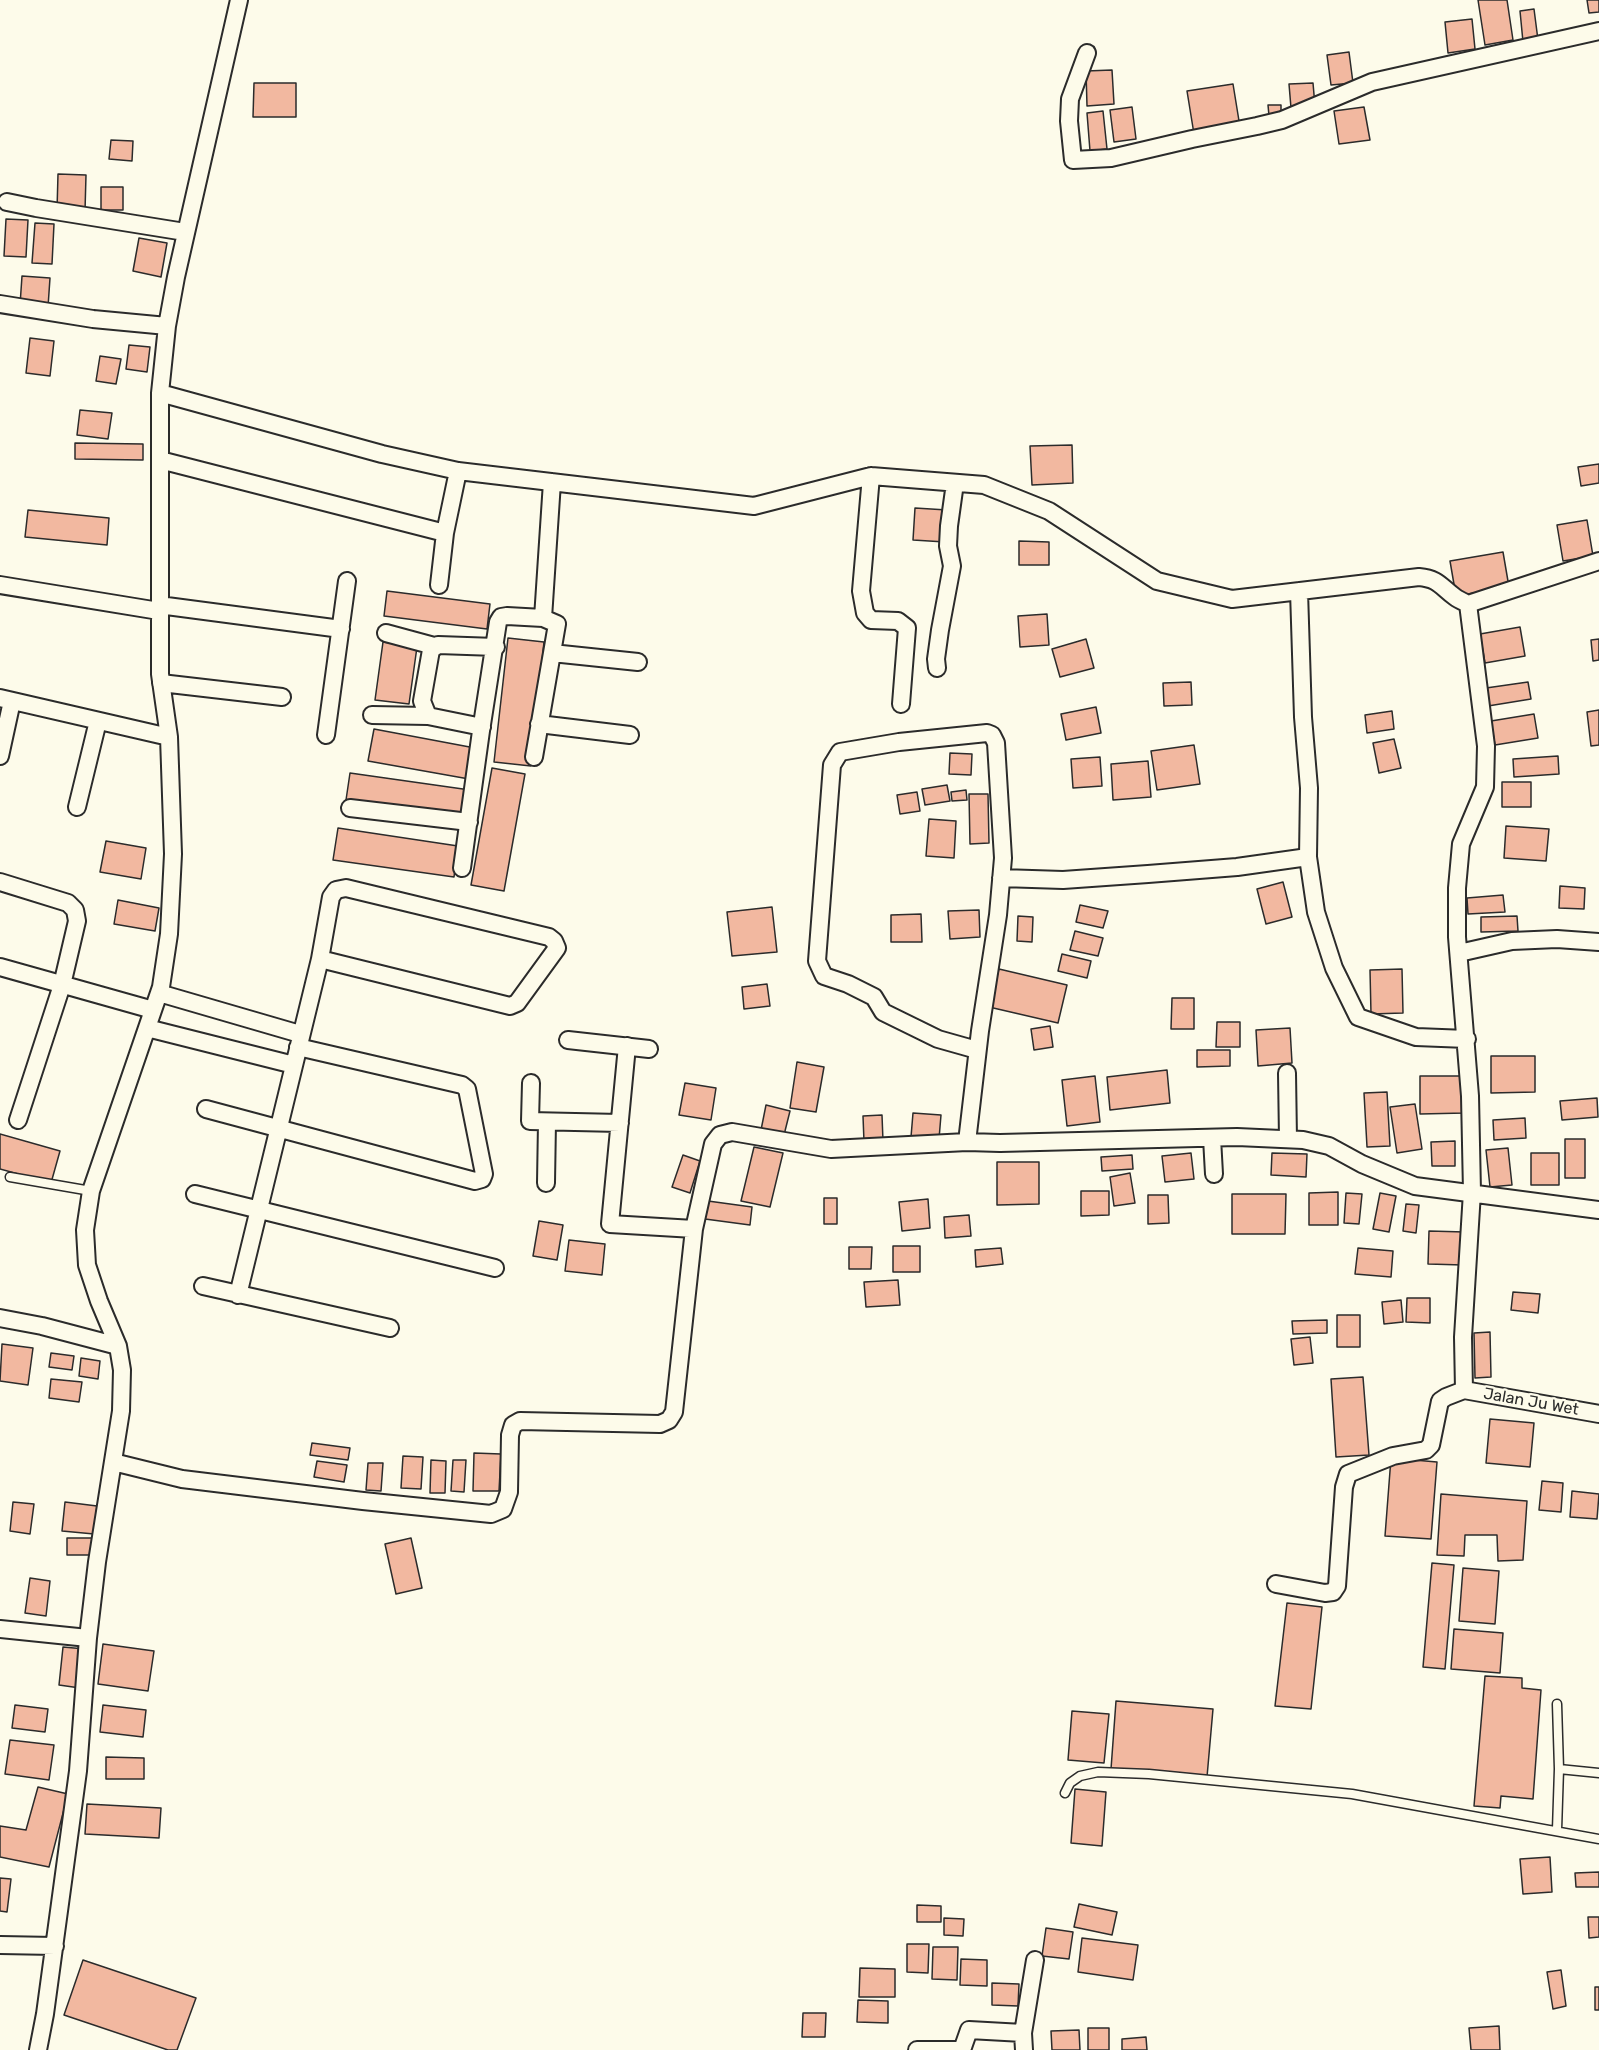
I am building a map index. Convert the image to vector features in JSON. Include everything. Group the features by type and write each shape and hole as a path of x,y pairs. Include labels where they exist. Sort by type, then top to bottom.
{"street":[{"path":"38,2050 55,1946 78,1771 88,1638 97,1562 121,1411 122,1370 118,1346 87,1265 85,1230 91,1191 159,993 169,934 172,865 170,737 161,683 159,608 160,393 167,326 185,232 239,0"},
{"path":"1087,53 1070,99 1069,121 1073,160 1111,158 1282,120 1372,82 1599,31"},
{"path":"7,202 185,232"},
{"path":"0,304 93,319 167,326"},
{"path":"160,393 382,454 458,471 754,506 871,476 984,485 1049,511 1157,581 1232,599 1419,577 1438,582 1455,597 1468,604 1599,561"},
{"path":"160,460 445,533"},
{"path":"439,585 445,533 458,471"},
{"path":"871,476 861,591 865,613 871,620 898,621 907,628 901,704"},
{"path":"543,618 552,482"},
{"path":"937,668 940,630 952,566 949,536 955,483"},
{"path":"326,735 347,581"},
{"path":"0,585 159,608 341,629"},
{"path":"1299,591 1303,717 1309,788 1308,857 1316,912 1334,968 1358,1017 1416,1037 1467,1039"},
{"path":"1276,1584 1325,1593 1333,1592 1336,1586 1344,1487 1348,1473 1393,1456 1426,1449 1431,1444 1440,1401 1464,1390 1464,1337 1472,1192 1470,1096 1459,953 1457,888 1461,844 1485,787 1486,746 1468,604"},
{"path":"462,868 498,622 501,617 543,618 557,624 534,757"},
{"path":"386,633 434,646 496,647"},
{"path":"428,716 422,701 431,650 434,646"},
{"path":"552,653 638,662"},
{"path":"161,683 282,697"},
{"path":"0,756 6,700 170,737"},
{"path":"372,715 428,716 482,727"},
{"path":"77,807 98,721"},
{"path":"539,724 630,735"},
{"path":"966,1142 977,1050 998,915 1001,878 1002,847 996,743 992,735 987,733 918,740 840,752 832,765 827,813 818,961 824,976 848,984 874,997 883,1012 938,1039 977,1050"},
{"path":"350,808 469,822"},
{"path":"1001,878 1063,880 1137,875 1237,867 1308,857"},
{"path":"0,882 68,903 75,910 77,921 62,985 18,1120"},
{"path":"238,1295 320,959 331,897 336,890 345,888 549,937 554,941 556,948 517,1003 510,1006 320,959"},
{"path":"1459,953 1512,941 1557,939 1599,942"},
{"path":"0,967 153,1010"},
{"path":"159,993 299,1041 462,1084 467,1089 484,1174 482,1179 476,1181 206,1109"},
{"path":"147,1028 294,1065"},
{"path":"568,1040 649,1049"},
{"path":"627,1046 610,1224 694,1229"},
{"path":"1287,1073 1288,1139"},
{"path":"531,1083 530,1121 620,1123"},
{"path":"546,1184 548,1122"},
{"path":"113,1462 182,1479 363,1502 491,1514 503,1509 509,1492 510,1435 513,1425 520,1420 660,1424 669,1420 674,1412 694,1229 713,1144 720,1135 732,1132 831,1149 966,1142 1237,1137 1288,1139 1329,1146 1362,1164 1415,1186 1599,1210"},
{"path":"1212,1138 1214,1174"},
{"path":"195,1194 495,1268"},
{"path":"203,1286 390,1328"},
{"path":"0,1318 42,1326 118,1346"},
{"name":"Jalan Ju Wet","path":"1464,1390 1599,1414"},
{"path":"0,1629 88,1638"},
{"path":"0,1945 55,1946"},
{"path":"1024,2050 1023,2032 1035,1960"},
{"path":"917,2050 962,2050 969,2030 1023,2032"}],"lane":[{"path":"10,1177 91,1191"},
{"path":"1557,1704 1560,1769 1557,1830"},
{"path":"1560,1769 1599,1773"},
{"path":"1065,1793 1070,1783 1080,1776 1098,1772 1149,1774 1352,1794 1599,1839"}],"building":[{"path":"1478,0 1507,0 1513,40 1485,45"},
{"path":"1587,0 1599,0 1599,12 1589,13"},
{"path":"1534,9 1538,40 1523,42 1520,11"},
{"path":"1472,19 1475,49 1448,53 1445,22"},
{"path":"1349,52 1353,83 1331,85 1327,55"},
{"path":"1112,70 1114,104 1087,106 1086,71"},
{"path":"254,83 296,83 296,117 253,117"},
{"path":"1313,83 1315,106 1291,108 1289,84"},
{"path":"1233,84 1240,127 1194,134 1187,91"},
{"path":"1268,105 1281,105 1281,116 1269,116"},
{"path":"1132,107 1136,139 1114,142 1110,110"},
{"path":"1364,107 1370,140 1339,144 1334,111"},
{"path":"1103,111 1107,149 1090,151 1087,113"},
{"path":"111,140 133,141 132,161 109,159"},
{"path":"58,174 86,175 85,211 57,210"},
{"path":"101,187 123,187 123,210 101,210"},
{"path":"6,219 28,220 26,257 4,256"},
{"path":"35,223 54,224 52,264 32,263"},
{"path":"139,238 167,243 161,277 133,271"},
{"path":"22,276 50,278 48,307 20,305"},
{"path":"30,338 54,341 50,376 26,373"},
{"path":"129,345 150,347 147,372 126,369"},
{"path":"100,356 121,359 116,384 96,381"},
{"path":"80,410 112,413 108,439 77,435"},
{"path":"75,443 143,444 143,460 75,459"},
{"path":"1072,445 1073,483 1032,485 1030,446"},
{"path":"1599,464 1599,483 1581,486 1578,467"},
{"path":"915,508 947,510 945,542 913,540"},
{"path":"28,510 109,518 107,545 25,537"},
{"path":"1587,520 1593,556 1563,561 1557,525"},
{"path":"1019,541 1049,542 1049,565 1019,565"},
{"path":"1503,552 1509,587 1456,596 1450,561"},
{"path":"387,591 490,604 487,629 384,616"},
{"path":"1047,614 1049,645 1020,647 1018,616"},
{"path":"1520,627 1525,656 1485,663 1480,634"},
{"path":"508,638 544,642 531,766 494,762"},
{"path":"1086,639 1094,668 1060,677 1052,649"},
{"path":"1599,639 1599,660 1593,661 1591,640"},
{"path":"383,642 417,647 409,704 375,700"},
{"path":"1191,682 1192,705 1164,706 1163,683"},
{"path":"1528,682 1531,699 1488,706 1486,688"},
{"path":"1096,707 1101,733 1066,740 1061,714"},
{"path":"1599,710 1599,745 1591,746 1587,712"},
{"path":"1392,711 1394,729 1367,733 1365,715"},
{"path":"1534,714 1538,738 1495,745 1491,721"},
{"path":"374,729 475,748 469,779 368,761"},
{"path":"1394,739 1401,768 1379,773 1373,743"},
{"path":"1194,745 1200,784 1157,790 1151,751"},
{"path":"950,753 972,754 971,775 949,774"},
{"path":"1558,756 1559,774 1514,777 1513,759"},
{"path":"1100,757 1102,786 1073,788 1071,759"},
{"path":"1148,761 1151,797 1113,800 1111,764"},
{"path":"492,768 525,774 504,891 471,885"},
{"path":"350,773 470,790 466,817 346,800"},
{"path":"1502,782 1531,782 1531,807 1502,807"},
{"path":"947,785 950,801 925,805 922,789"},
{"path":"966,790 967,800 952,801 951,792"},
{"path":"917,792 920,811 900,814 897,795"},
{"path":"969,794 988,794 989,843 970,844"},
{"path":"929,819 956,821 954,858 926,856"},
{"path":"1506,826 1549,829 1546,861 1504,858"},
{"path":"338,828 458,846 454,877 333,860"},
{"path":"106,841 146,848 141,879 100,872"},
{"path":"1283,882 1292,917 1266,924 1257,889"},
{"path":"1560,886 1585,888 1584,909 1559,908"},
{"path":"1503,895 1505,912 1468,914 1467,898"},
{"path":"118,900 159,908 155,931 114,924"},
{"path":"1080,905 1108,911 1103,928 1076,922"},
{"path":"772,907 777,952 732,956 727,912"},
{"path":"979,910 980,937 950,939 948,911"},
{"path":"921,914 922,942 891,942 891,915"},
{"path":"1018,916 1033,917 1032,942 1017,941"},
{"path":"1517,916 1518,931 1481,932 1481,917"},
{"path":"1075,931 1103,938 1098,956 1070,950"},
{"path":"1062,954 1091,961 1087,978 1058,971"},
{"path":"999,969 1067,985 1058,1023 989,1007"},
{"path":"1402,969 1403,1013 1371,1014 1370,970"},
{"path":"767,984 770,1006 744,1009 742,987"},
{"path":"1172,998 1194,998 1194,1029 1171,1029"},
{"path":"1217,1022 1240,1022 1240,1047 1216,1047"},
{"path":"1050,1026 1053,1047 1034,1050 1031,1029"},
{"path":"1290,1028 1292,1063 1258,1066 1256,1030"},
{"path":"1197,1050 1230,1050 1230,1066 1197,1067"},
{"path":"1491,1056 1535,1056 1535,1092 1491,1093"},
{"path":"797,1062 824,1067 816,1112 790,1108"},
{"path":"1167,1070 1170,1103 1110,1110 1107,1077"},
{"path":"1095,1076 1100,1122 1067,1126 1062,1080"},
{"path":"1420,1076 1465,1076 1465,1113 1420,1114"},
{"path":"685,1083 716,1088 711,1120 679,1115"},
{"path":"1387,1092 1390,1146 1367,1147 1364,1093"},
{"path":"1597,1098 1598,1117 1562,1120 1560,1101"},
{"path":"1415,1104 1422,1149 1397,1153 1390,1107"},
{"path":"766,1105 790,1111 784,1135 761,1130"},
{"path":"913,1113 941,1115 939,1139 911,1137"},
{"path":"882,1115 883,1141 864,1142 863,1116"},
{"path":"1525,1118 1526,1138 1494,1140 1493,1120"},
{"path":"0,1134 60,1151 51,1183 0,1169"},
{"path":"1565,1139 1585,1139 1585,1178 1565,1178"},
{"path":"1455,1141 1455,1166 1432,1166 1431,1142"},
{"path":"754,1147 783,1153 770,1207 741,1201"},
{"path":"1508,1148 1512,1185 1490,1187 1486,1150"},
{"path":"1191,1153 1194,1179 1165,1182 1162,1156"},
{"path":"1272,1153 1307,1154 1306,1177 1271,1175"},
{"path":"1531,1153 1559,1153 1559,1185 1531,1185"},
{"path":"683,1155 700,1161 690,1193 672,1187"},
{"path":"1132,1155 1133,1169 1102,1171 1101,1157"},
{"path":"997,1162 1039,1162 1039,1204 997,1205"},
{"path":"1130,1173 1135,1203 1114,1206 1110,1177"},
{"path":"1081,1191 1109,1191 1109,1215 1081,1216"},
{"path":"1338,1192 1338,1225 1309,1225 1309,1193"},
{"path":"1346,1193 1362,1194 1359,1224 1344,1223"},
{"path":"1380,1193 1396,1196 1389,1232 1373,1229"},
{"path":"1232,1194 1286,1194 1285,1234 1232,1234"},
{"path":"1148,1195 1168,1195 1169,1223 1148,1224"},
{"path":"824,1198 837,1198 837,1224 824,1224"},
{"path":"928,1199 930,1228 902,1231 899,1202"},
{"path":"708,1201 752,1207 750,1225 705,1219"},
{"path":"1406,1204 1419,1205 1416,1233 1403,1231"},
{"path":"969,1215 971,1236 945,1238 944,1217"},
{"path":"539,1221 563,1225 557,1260 533,1256"},
{"path":"1429,1231 1465,1232 1463,1265 1428,1264"},
{"path":"569,1240 605,1244 602,1275 565,1271"},
{"path":"893,1246 920,1246 920,1272 893,1272"},
{"path":"849,1247 872,1247 871,1269 849,1269"},
{"path":"1001,1248 1003,1264 976,1267 975,1250"},
{"path":"1358,1248 1393,1251 1391,1277 1355,1274"},
{"path":"898,1280 900,1305 866,1307 864,1282"},
{"path":"1513,1292 1540,1294 1538,1313 1511,1310"},
{"path":"1407,1298 1430,1298 1430,1323 1406,1322"},
{"path":"1401,1300 1403,1322 1384,1324 1382,1302"},
{"path":"1337,1315 1360,1315 1360,1347 1337,1347"},
{"path":"1327,1320 1327,1333 1293,1334 1292,1321"},
{"path":"1490,1332 1491,1377 1475,1378 1474,1333"},
{"path":"1310,1337 1313,1363 1294,1365 1291,1339"},
{"path":"2,1344 33,1348 28,1385 0,1381"},
{"path":"51,1353 74,1356 72,1370 49,1367"},
{"path":"81,1358 100,1361 98,1379 79,1376"},
{"path":"1363,1377 1369,1455 1336,1457 1331,1379"},
{"path":"51,1379 82,1382 79,1402 49,1398"},
{"path":"1490,1419 1534,1423 1530,1467 1486,1463"},
{"path":"312,1443 350,1448 348,1460 310,1455"},
{"path":"474,1453 501,1454 499,1491 473,1491"},
{"path":"403,1456 423,1457 421,1489 401,1488"},
{"path":"1391,1458 1437,1462 1431,1539 1385,1536"},
{"path":"431,1460 446,1461 445,1493 430,1493"},
{"path":"453,1460 466,1460 464,1492 451,1491"},
{"path":"317,1461 347,1465 344,1482 314,1477"},
{"path":"368,1463 383,1463 381,1491 366,1490"},
{"path":"1542,1481 1563,1483 1561,1512 1539,1510"},
{"path":"1572,1491 1599,1494 1597,1519 1570,1517"},
{"path":"1441,1494 1527,1501 1523,1560 1498,1561 1497,1535 1465,1535 1464,1556 1437,1555"},
{"path":"13,1502 34,1504 30,1534 10,1531"},
{"path":"65,1502 97,1506 94,1534 62,1531"},
{"path":"67,1538 94,1538 95,1555 67,1555"},
{"path":"411,1538 422,1588 396,1594 385,1544"},
{"path":"1432,1563 1454,1565 1445,1669 1423,1667"},
{"path":"1463,1568 1499,1571 1495,1624 1459,1621"},
{"path":"30,1578 50,1581 46,1616 25,1613"},
{"path":"1287,1603 1322,1607 1311,1709 1275,1706"},
{"path":"1454,1629 1503,1633 1500,1673 1451,1669"},
{"path":"103,1644 154,1651 148,1691 98,1684"},
{"path":"63,1647 85,1649 80,1688 59,1685"},
{"path":"1485,1676 1522,1678 1522,1688 1541,1690 1533,1799 1501,1796 1500,1808 1474,1806"},
{"path":"1116,1701 1213,1709 1207,1777 1111,1769"},
{"path":"15,1705 48,1709 45,1732 12,1728"},
{"path":"103,1705 146,1710 143,1737 100,1732"},
{"path":"1072,1711 1109,1714 1104,1763 1068,1760"},
{"path":"10,1740 54,1745 49,1780 5,1774"},
{"path":"106,1757 144,1758 144,1779 106,1779"},
{"path":"38,1787 68,1794 49,1867 0,1857 0,1826 26,1830"},
{"path":"1075,1789 1106,1792 1102,1846 1071,1843"},
{"path":"87,1804 161,1808 159,1838 85,1834"},
{"path":"1550,1857 1552,1892 1523,1894 1520,1859"},
{"path":"1599,1872 1599,1887 1576,1887 1575,1873"},
{"path":"0,1878 11,1879 7,1912 0,1911"},
{"path":"1079,1904 1117,1912 1112,1935 1074,1927"},
{"path":"917,1905 941,1906 941,1922 917,1922"},
{"path":"1588,1917 1599,1917 1599,1937 1589,1938"},
{"path":"944,1918 964,1919 963,1936 944,1935"},
{"path":"1046,1928 1073,1932 1069,1959 1042,1956"},
{"path":"1082,1938 1138,1945 1133,1980 1078,1972"},
{"path":"907,1944 929,1944 928,1973 907,1972"},
{"path":"933,1947 958,1947 957,1980 932,1979"},
{"path":"961,1959 987,1960 987,1986 960,1985"},
{"path":"83,1960 196,1998 177,2050 168,2050 64,2015"},
{"path":"860,1968 895,1969 895,1997 859,1997"},
{"path":"1561,1970 1566,2006 1553,2009 1547,1972"},
{"path":"992,1983 1019,1984 1018,2006 992,2005"},
{"path":"1595,1987 1599,1987 1599,2010 1595,2010"},
{"path":"858,2000 888,2001 888,2023 857,2022"},
{"path":"803,2013 826,2013 825,2037 802,2037"},
{"path":"1499,2026 1500,2050 1471,2050 1469,2028"},
{"path":"1088,2028 1109,2028 1109,2050 1088,2050"},
{"path":"1079,2030 1080,2050 1052,2050 1051,2031"},
{"path":"1146,2037 1147,2050 1122,2050 1122,2039"}]}
